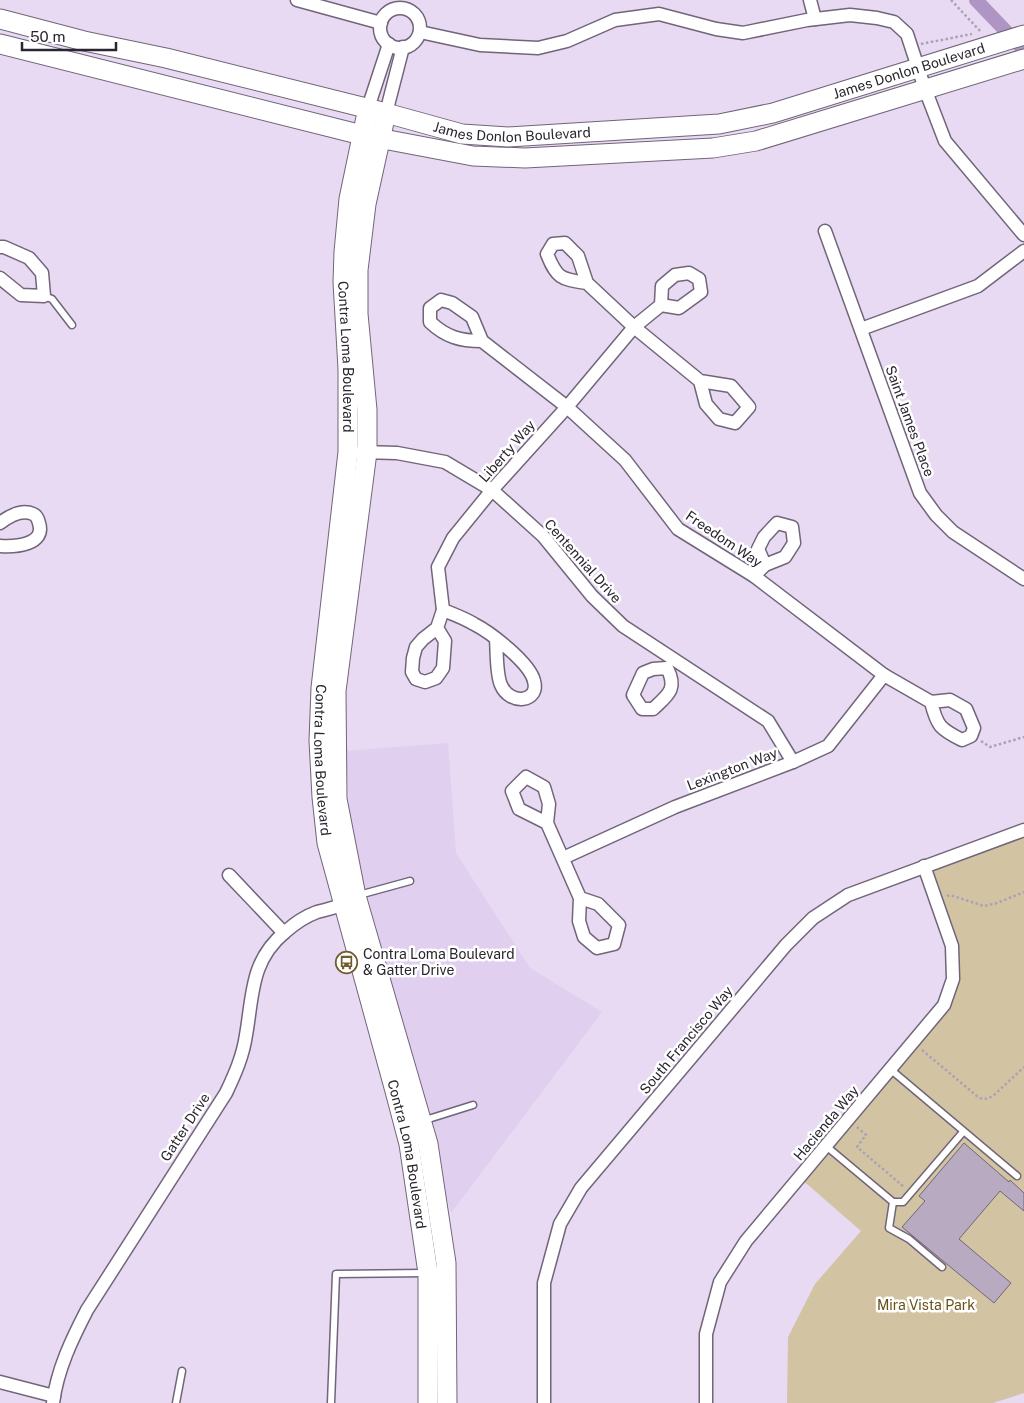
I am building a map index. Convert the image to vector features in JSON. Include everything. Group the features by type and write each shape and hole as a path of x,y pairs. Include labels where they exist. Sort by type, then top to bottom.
{"main road":[{"name":"James Donlon Boulevard","path":"0,19 84,41 166,58 462,134 508,137 719,124 773,114 919,68 989,37 1024,35"},
{"name":"James Donlon Boulevard","path":"0,44 371,137 473,156 525,158 713,148 756,141 1017,61"},
{"name":"Contra Loma Boulevard","path":"377,111 371,137 349,200 344,252 343,282 348,368 348,452 321,688 319,741 322,797 327,843 350,900 428,1144 446,1264 448,1403"},
{"name":"Contra Loma Boulevard","path":"371,137 366,204 358,270 358,314 367,410 367,452 336,692 337,799 350,900 408,1144 428,1272 428,1403"}],"street":[{"path":"297,0 381,23"},
{"path":"810,0 815,19"},
{"path":"401,8 408,10 418,18 420,32 414,42 404,47 393,46 382,35 381,23 388,12 401,8"},
{"path":"420,32 480,45 538,48 568,41 615,20 659,14 716,29 743,32 815,19 850,15 894,22 907,34 945,141 1024,234"},
{"path":"377,111 389,44"},
{"path":"377,111 404,47"},
{"name":"Saint James Place","path":"825,232 920,493 936,515 953,532 1024,579"},
{"path":"0,247 29,258 42,273 44,296 20,295 0,278"},
{"path":"861,330 978,286 1024,251"},
{"path":"587,282 634,327 700,381"},
{"name":"Liberty Way","path":"443,610 438,567 453,538 492,490 634,327 661,305"},
{"name":"Freedom Way","path":"482,341 567,406 626,460 678,529 754,576 884,675 931,702"},
{"name":"Centennial Drive","path":"348,452 397,453 445,462 492,490 543,536 592,596 623,626 671,663 768,721 793,762"},
{"path":"0,523 6,518 20,513 33,514 40,525 39,534 30,543 12,547 0,546"},
{"path":"754,576 765,565"},
{"path":"437,628 443,610 475,624 496,639"},
{"name":"Lexington Way","path":"563,858 675,807 793,762 828,746 884,675"},
{"path":"950,700 966,709 974,728 971,736 962,740 947,732 936,722 931,702 950,700"},
{"path":"547,823 580,898"},
{"name":"South Francisco Way","path":"544,1403 544,1283 560,1224 581,1188 786,945 813,918 848,896 1024,830"},
{"name":"Hacienda Way","path":"706,1403 706,1334 720,1282 746,1241 944,1005 953,979 952,946 924,866"},
{"path":"229,875 284,932"},
{"name":"Gatter Drive","path":"53,1399 70,1346 87,1310 226,1092 233,1078 246,1036 250,997 255,977 266,953 284,932 295,924 314,913 350,900"},
{"path":"0,1382 53,1399"}],"lane":[{"path":"44,296 52,299 72,324"},
{"path":"350,900 410,881"},
{"path":"890,1069 1017,1176"},
{"path":"421,1121 473,1105"},
{"path":"826,1146 893,1202 903,1202 963,1132"},
{"path":"893,1202 889,1228 909,1239 942,1267"},
{"path":"332,1403 336,1274 428,1272"},
{"path":"176,1403 182,1371"}],"path":[{"path":"912,47 934,40 989,37"},
{"path":"971,736 990,747 1024,737"},
{"path":"936,900 950,895 984,906 1024,892"},
{"path":"913,1043 982,1099 993,1096 1024,1068"},
{"path":"848,1120 866,1135 857,1147 911,1193"}],"shaded area":[{"path":"448,743 456,853 530,968 602,1012 451,1213 351,833 346,751"}],"green space":[{"name":"Mira Vista Park","path":"1024,830 1024,1393 993,1403 787,1403 788,1337 815,1284 861,1231 800,1178 944,1005 952,946 924,866"}],"building":[{"path":"964,1143 1024,1193 1024,1211 1000,1191 959,1239 1011,1283 994,1303 902,1227 925,1201 919,1196"}],"waterway":[{"path":"976,0 1024,50"}],"place":[{"name":"Contra Loma Boulevard & Gatter Drive","path":"347,962"}]}
